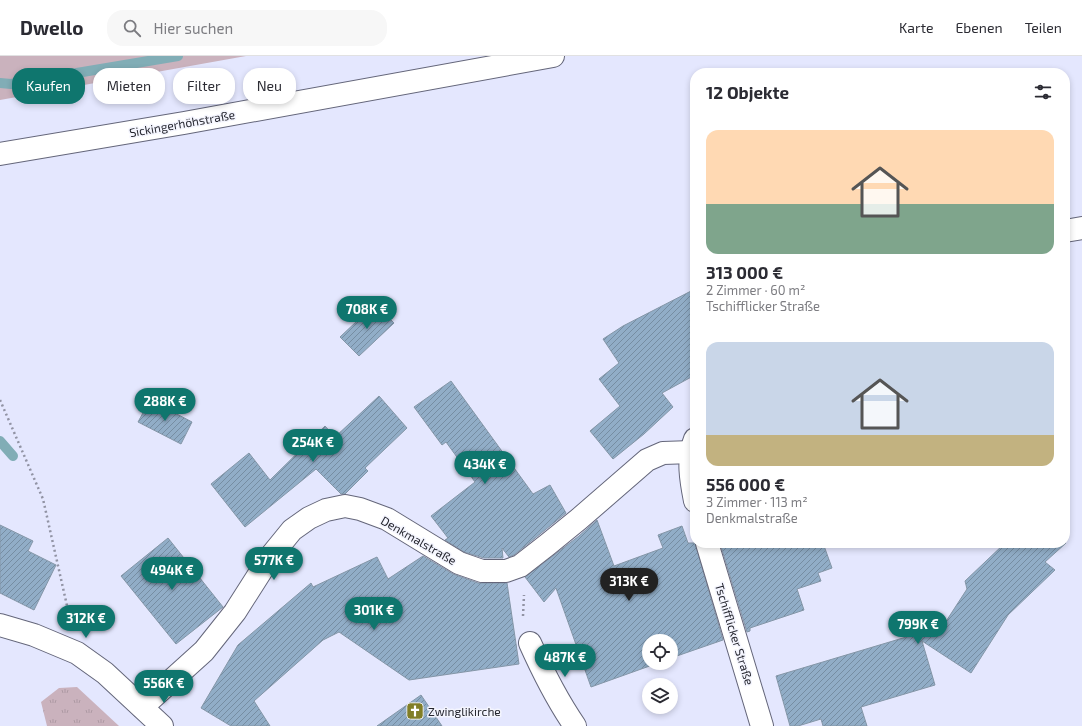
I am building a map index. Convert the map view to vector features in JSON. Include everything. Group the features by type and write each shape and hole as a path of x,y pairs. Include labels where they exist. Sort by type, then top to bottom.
{"street":[{"name":"Sickingerhöhstraße","path":"0,154 184,123 553,56"},
{"path":"1070,230 1082,228"},
{"name":"Denkmalstraße","path":"142,707 204,651 234,612 270,557 292,530 309,518 326,510 345,506 360,509 387,519 459,563 482,571 506,571 520,566 579,520 647,460 663,452 690,447"},
{"name":"Tschifflicker Straße","path":"709,548 762,726"},
{"path":"0,625 34,635 77,653 104,673 162,726"},
{"path":"530,643 546,678 563,709 575,726"}],"path":[{"path":"0,400 43,499 77,653"},
{"path":"520,566 525,576 523,617 530,643"}],"green space":[{"path":"0,56 246,56 165,70 165,68 93,68 93,83 85,85 85,68 12,68 12,98 0,100"},
{"path":"77,687 119,726 47,726 41,702 59,688"}],"building":[{"path":"690,292 690,378 662,393 673,407 644,434 613,459 590,431 620,406 599,379 619,363 603,339 623,326"},
{"path":"375,304 394,323 359,356 340,337"},
{"path":"451,381 533,494 550,485 566,513 514,555 509,557 502,548 503,558 484,558 464,552 445,540 448,538 431,516 475,482 446,442 442,445 414,407"},
{"path":"379,396 407,428 365,468 368,471 345,494 341,494 316,469 245,527 211,484 249,453 270,480 325,426 335,437"},
{"path":"150,400 192,422 181,444 138,422"},
{"path":"597,520 614,566 663,548 658,535 682,526 688,543 690,543 690,548 696,548 723,640 678,656 678,634 642,634 642,669 591,687 556,588 544,602 525,577 579,536"},
{"path":"0,525 33,541 28,551 56,565 34,610 0,593"},
{"path":"168,538 223,607 176,644 121,576"},
{"path":"722,548 825,548 832,568 818,573 821,581 797,589 804,610 750,628 750,631 747,632"},
{"path":"1000,548 1060,548 1045,562 1055,570 1008,615 971,673 922,641 935,685 861,707 867,726 823,726 821,719 798,726 790,726 776,676 943,626 967,589 965,581"},
{"path":"423,556 453,574 478,583 507,583 519,664 409,680 339,632 323,640 254,701 270,726 231,726 201,708 238,645 311,583 313,587 377,557 388,579"},
{"name":"Zwinglikirche","path":"421,695 442,726 377,726"}],"waterway":[{"path":"0,83 11,84 178,56"},
{"path":"0,441 13,456"}],"place":[{"name":"Zwinglikirche","path":"415,711"}]}
